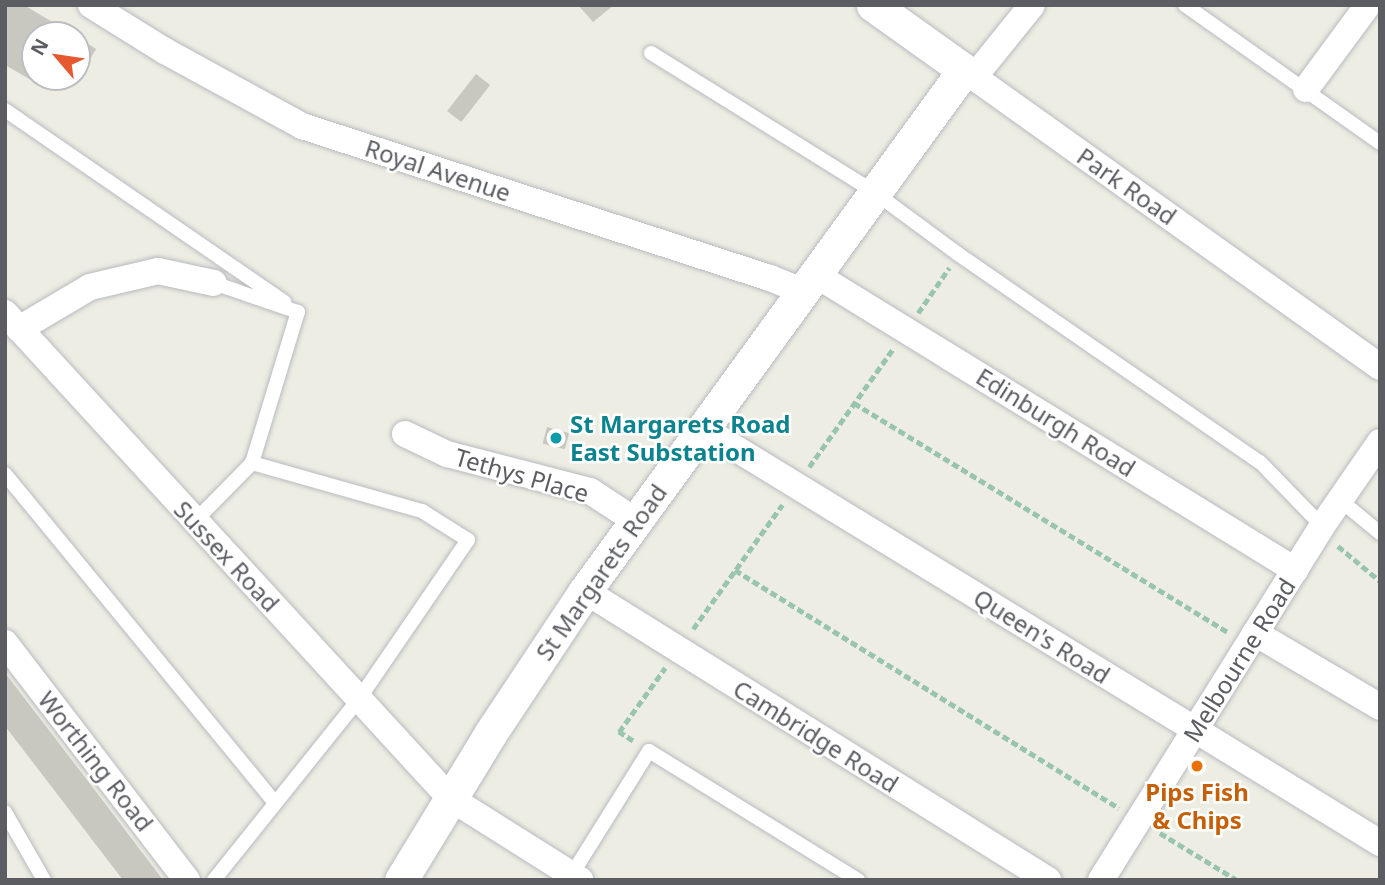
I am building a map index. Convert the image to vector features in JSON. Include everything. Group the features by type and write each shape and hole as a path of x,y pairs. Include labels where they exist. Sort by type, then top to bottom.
{"street":[{"name":"Royal Avenue","path":"91,5 164,51 302,126 733,266 810,283"},
{"name":"Park Road","path":"873,5 1380,367"},
{"path":"969,73 1032,5"},
{"path":"1306,89 1368,5"},
{"name":"St Margarets Road","path":"401,880 450,799 585,591 874,192 969,73"},
{"path":"10,328 90,287 158,271 214,283"},
{"name":"Edinburgh Road","path":"810,283 1295,569"},
{"name":"Sussex Road","path":"10,328 195,521 450,799 573,878"},
{"name":"Queen's Road","path":"704,429 1380,843"},
{"name":"Tethys Place","path":"405,434 447,454 590,491 636,521"},
{"name":"Melbourne Road","path":"1101,880 1321,528 1380,442"},
{"name":"Cambridge Road","path":"585,591 1048,880"},
{"path":"1252,639 1380,707"},
{"name":"Worthing Road","path":"5,643 187,880"}],"lane":[{"path":"1194,8 1380,143"},
{"path":"651,53 874,192 958,254 1260,462 1321,528"},
{"path":"5,110 298,312"},
{"path":"214,283 298,312"},
{"path":"195,521 252,463 298,312"},
{"path":"214,880 359,699 468,540 422,511 252,463"},
{"path":"5,474 275,803"},
{"path":"1340,500 1380,533"},
{"path":"573,878 649,751 858,880"},
{"path":"5,812 44,880"}],"path":[{"path":"854,403 1252,639"},
{"path":"1321,528 1380,581"},
{"path":"735,570 1237,880"}],"building":[{"path":"5,5 24,5 51,21 21,21 21,74 7,66 5,69"},
{"path":"578,5 614,5 593,22"},
{"path":"476,74 490,85 461,122 447,111"},
{"name":"St Margarets Road East Substation","path":"547,427 569,433 565,449 543,443"},
{"path":"5,673 163,880 123,880 5,726"}],"place":[{"name":"St Margarets Road East Substation","path":"556,438"},
{"name":"Pips Fish & Chips","path":"1197,766"}]}
